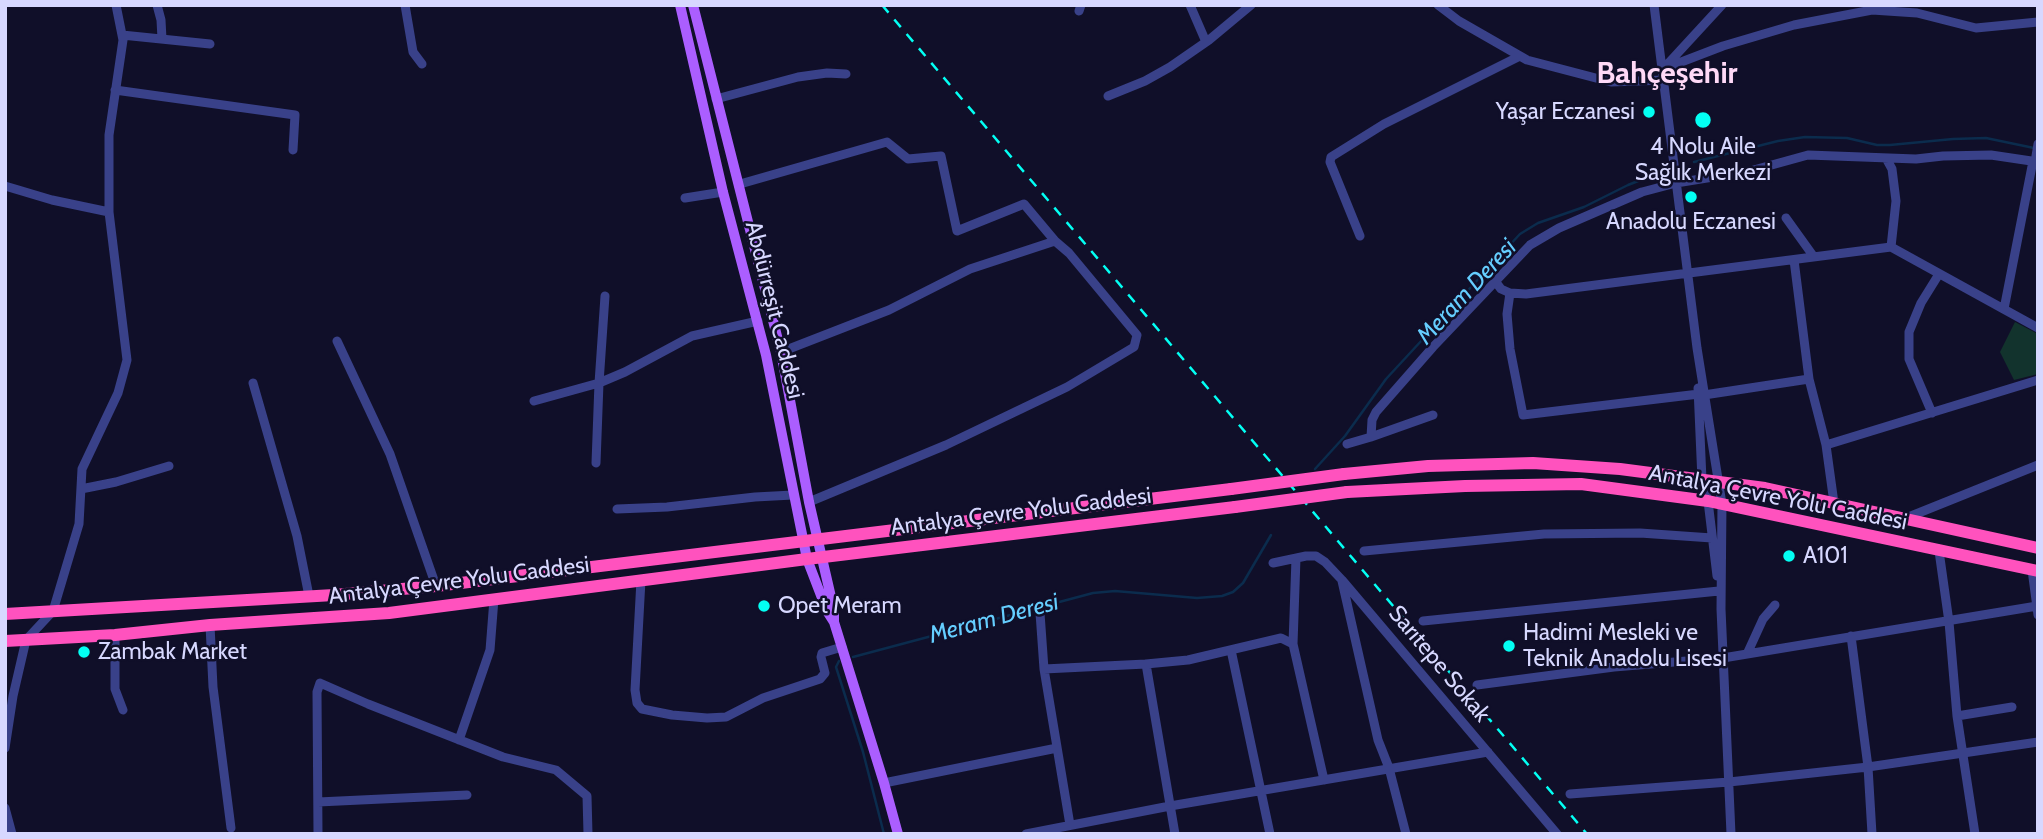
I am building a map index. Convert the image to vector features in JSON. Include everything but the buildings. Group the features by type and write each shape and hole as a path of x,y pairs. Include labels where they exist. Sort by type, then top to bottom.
{"highway":[{"name":"Antalya Çevre Yolu Caddesi","path":"5,614 436,586 803,543 1344,474 1428,466 1533,463 1620,469 1765,488 2038,548"},
{"name":"Antalya Çevre Yolu Caddesi","path":"5,641 389,613 1347,492 1465,486 1581,484 1708,501 2035,570"}],"main road":[{"name":"Abdürreşit Caddesi","path":"680,5 723,192 766,355 807,559 827,611 834,622 898,834"},
{"name":"Abdürreşit Caddesi","path":"693,5 781,352 809,502 834,610 834,622"}],"street":[{"path":"5,748 26,639 53,611 79,524 82,469 118,393 127,360 109,212 109,135 123,40 116,5"},
{"path":"157,5 162,39"},
{"path":"405,5 413,52 422,64"},
{"path":"1190,5 1206,42"},
{"path":"1108,96 1170,67 1251,5"},
{"path":"1438,5 1459,21 1527,60 1611,82 1663,74 1723,46 1794,25 1872,10 1917,13 1976,28 2038,22"},
{"path":"1654,5 1702,395 1722,504 1721,609 1731,834"},
{"path":"1663,74 1722,5"},
{"path":"122,35 210,44"},
{"path":"1360,236 1330,163 1331,157 1384,124 1520,56"},
{"path":"716,99 798,77 827,73 846,74"},
{"path":"115,90 295,115 293,150"},
{"path":"740,184 887,142 908,159 941,156 957,231 1024,204 1137,335 1134,347 1067,387 946,444 809,502"},
{"path":"2004,309 2038,144"},
{"path":"1371,437 1372,420 1376,412 1433,347 1530,245 1559,228 1642,192 1676,183 1750,171 1808,155 1916,159 1992,155 2035,162"},
{"path":"1886,158 1892,169 1896,201 1891,247"},
{"path":"5,186 52,200 109,212"},
{"path":"685,198 723,192"},
{"path":"1786,218 1814,257"},
{"path":"781,352 889,310 970,269 1055,241"},
{"path":"1495,281 1501,289 1510,293 1526,294 1891,247 2038,328"},
{"path":"1794,260 1809,379 1826,445 1834,503"},
{"path":"1932,413 1909,359 1909,332 1921,303 1939,274"},
{"path":"1510,293 1507,314 1510,349 1523,415 1702,395 1809,379"},
{"path":"596,463 605,296"},
{"path":"534,401 599,383 692,336 758,321"},
{"path":"337,341 390,454 436,586"},
{"path":"1826,445 2038,380"},
{"path":"253,383 297,536 309,596"},
{"path":"1702,395 1699,423 1702,480 1708,501 1721,609"},
{"path":"1347,444 1433,415"},
{"path":"1906,519 2038,465"},
{"path":"81,489 169,466"},
{"path":"617,509 793,495"},
{"path":"1364,551 1544,534 1640,533 1712,538"},
{"path":"1939,551 1949,622 1956,716 1975,834"},
{"name":"Sarıtepe Sokak","path":"1273,563 1316,556 1325,562 1558,834"},
{"path":"1296,558 1293,644 1324,780"},
{"path":"1477,685 1614,667 1723,658 1851,636 2037,611 2035,570"},
{"path":"641,580 635,690 637,704 642,709 707,719 726,717 764,698 820,679 825,673 822,653 842,647"},
{"path":"1342,580 1378,740 1389,768 1406,834"},
{"path":"1423,621 1719,591"},
{"path":"459,740 490,650 494,599"},
{"path":"1746,654 1763,619 1775,606"},
{"path":"1040,613 1044,669 1070,825"},
{"path":"210,625 213,687 231,828"},
{"path":"115,635 115,689 123,710"},
{"path":"1851,636 1868,767 1872,834"},
{"path":"1044,669 1188,660 1281,638 1293,644"},
{"path":"1231,650 1270,834"},
{"path":"1146,664 1175,834"},
{"path":"317,834 317,692 320,683 503,757 556,770 587,796 588,834"},
{"path":"1956,716 2012,707"},
{"path":"1570,794 1729,782 1868,767 2038,742"},
{"path":"884,783 1057,747"},
{"path":"1026,834 1488,751"},
{"path":"318,802 467,796"},
{"path":"5,808 12,834"}],"green space":[{"path":"2015,322 2038,334 2038,374 2014,380 2000,352"}],"waterway":[{"name":"Meram Deresi","path":"1694,162 1805,137 1847,138 1877,145 1986,138 2034,148"},
{"name":"Meram Deresi","path":"1315,469 1345,436 1386,379 1520,234 1538,223 1584,207 1661,172"},
{"name":"Meram Deresi","path":"853,657 1093,593 1115,591 1197,598 1222,596 1233,592 1243,583 1271,535"},
{"name":"Meram Deresi","path":"839,661 836,667 863,752 884,834"}],"railway":[{"path":"882,5 1587,834"}],"place":[{"name":"Yaşar Eczanesi","path":"1649,112"},
{"name":"4 Nolu Aile Sağlık Merkezi","path":"1703,120"},
{"name":"Anadolu Eczanesi","path":"1691,197"},
{"name":"A101","path":"1789,556"},
{"name":"Opet Meram","path":"764,606"},
{"name":"Hadimi Mesleki ve Teknik Anadolu Lisesi","path":"1509,646"},
{"name":"Zambak Market","path":"84,652"}],"district":[{"name":"Bahçeşehir","path":"1667,74"}]}
